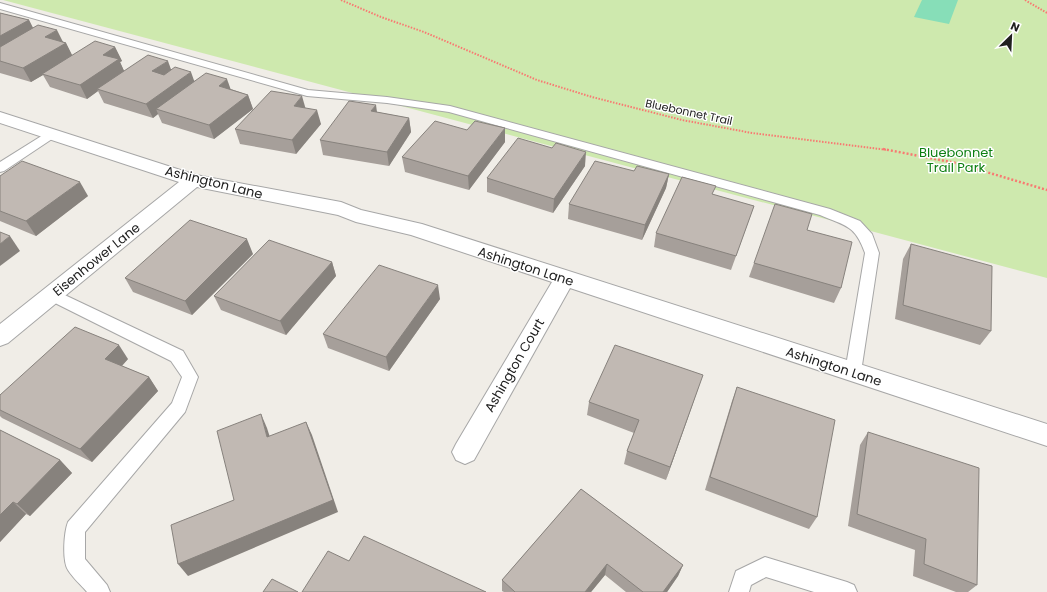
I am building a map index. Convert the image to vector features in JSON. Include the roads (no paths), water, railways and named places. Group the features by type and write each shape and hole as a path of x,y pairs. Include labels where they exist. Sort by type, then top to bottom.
{"street":[{"name":"Ashington Lane","path":"0,117 193,180 324,207 341,209 356,215 415,229 1047,435"},
{"name":"Eisenhower Lane","path":"0,337 193,180"},
{"name":"Ashington Court","path":"465,452 564,278"}],"lane":[{"path":"0,6 185,57 307,93 387,100 450,109 825,212 855,224 865,234 872,253 853,372"},
{"path":"0,168 51,134"},
{"path":"52,295 177,356 190,377 179,407 75,529 74,563 100,592"},
{"path":"739,592 743,578 765,567 847,592"}],"park label":[{"name":"Bluebonnet Trail Park","path":"956,160"}]}
